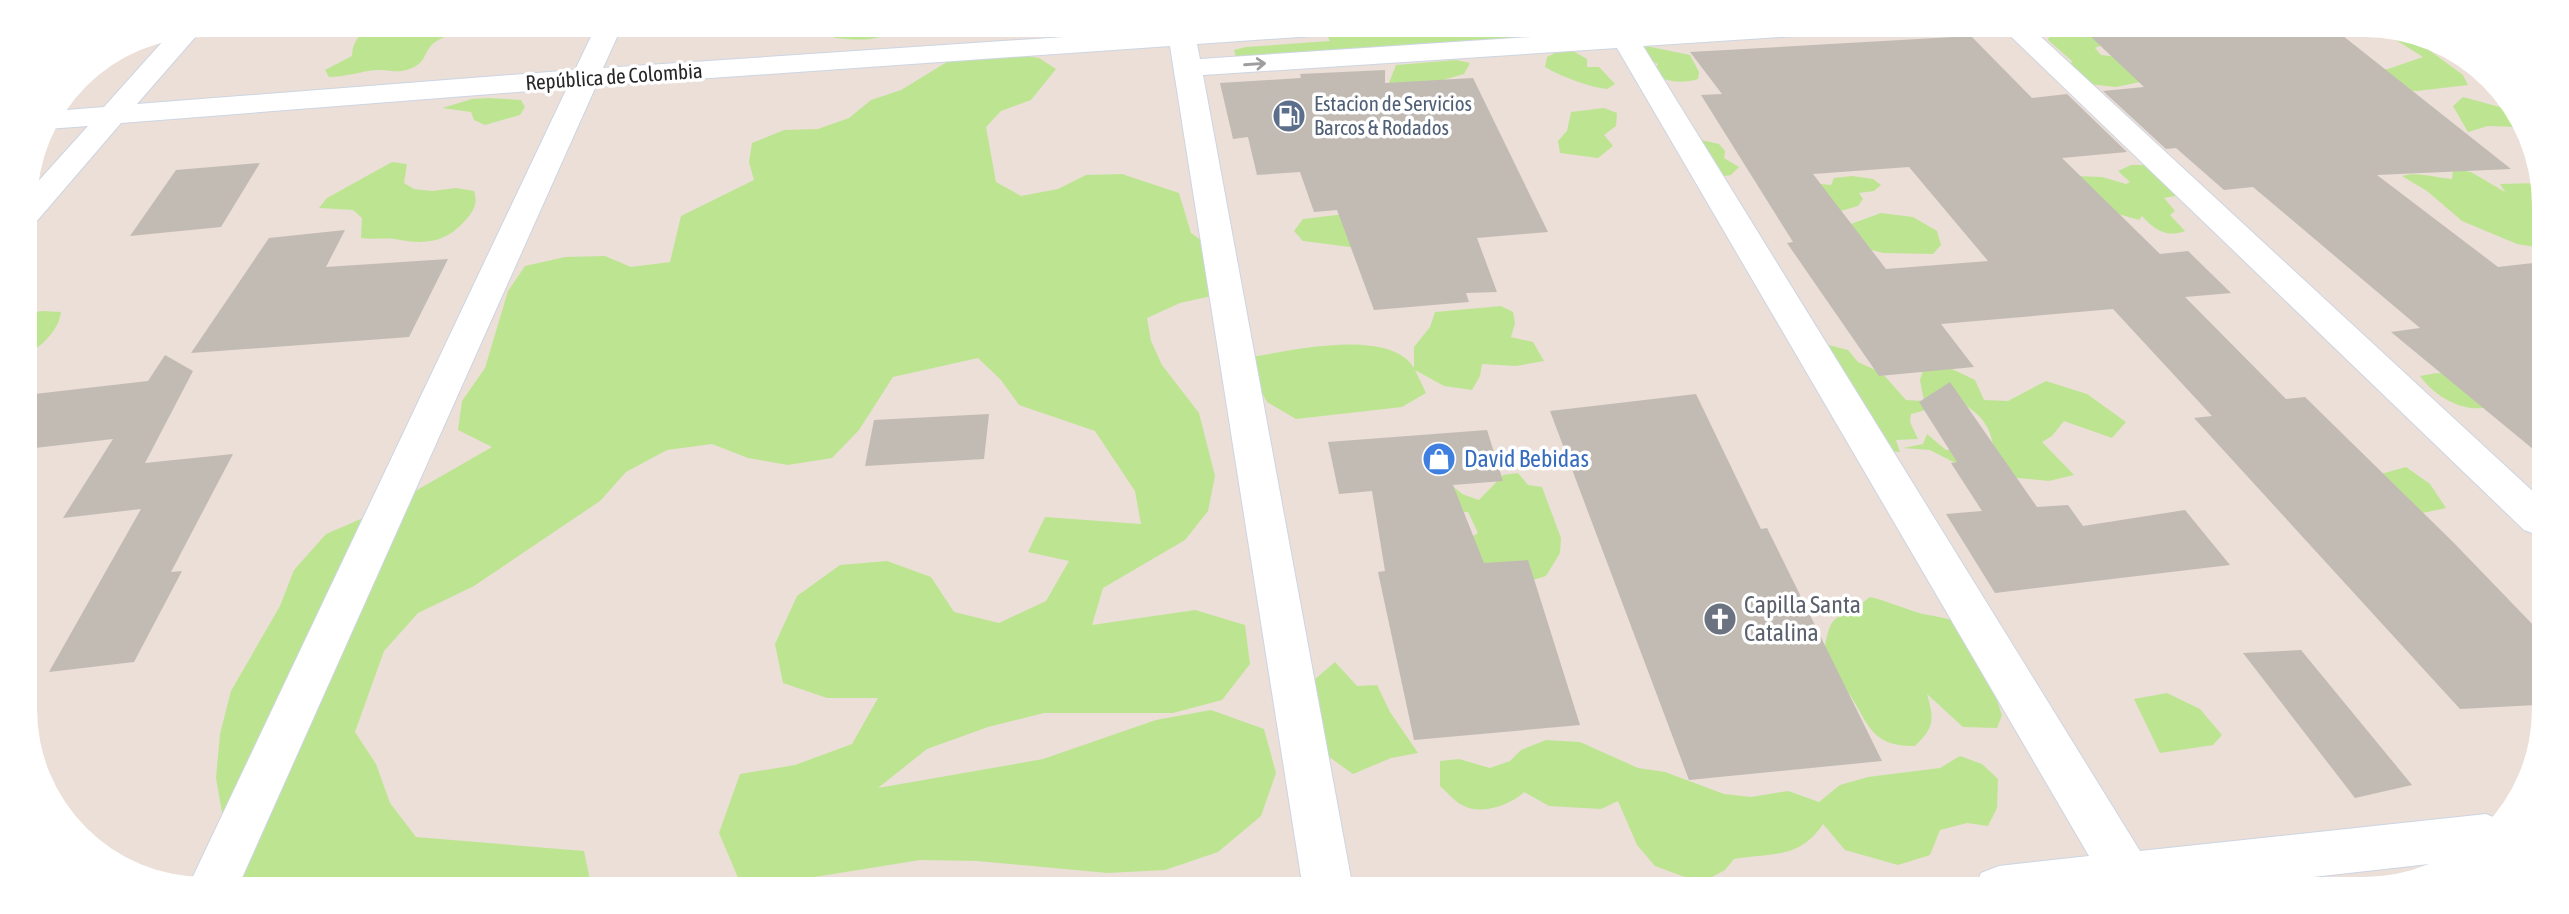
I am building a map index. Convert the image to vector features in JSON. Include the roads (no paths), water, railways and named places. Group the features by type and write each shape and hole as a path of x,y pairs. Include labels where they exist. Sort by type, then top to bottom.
{"street":[{"path":"218,877 604,37"},
{"path":"1183,43 1243,37"},
{"path":"1183,43 1421,37"},
{"path":"1623,37 2128,877"},
{"path":"2025,37 2532,514"},
{"path":"37,201 180,39"},
{"path":"1183,43 1326,877"},
{"name":"República de Colombia","path":"60,119 584,78 1183,43"},
{"path":"2169,877 2473,837"}],"place":[{"name":"Estacion de Servicios Barcos & Rodados","path":"1289,116"},
{"name":"David Bebidas","path":"1439,459"},
{"name":"Capilla Santa Catalina","path":"1720,619"}]}
